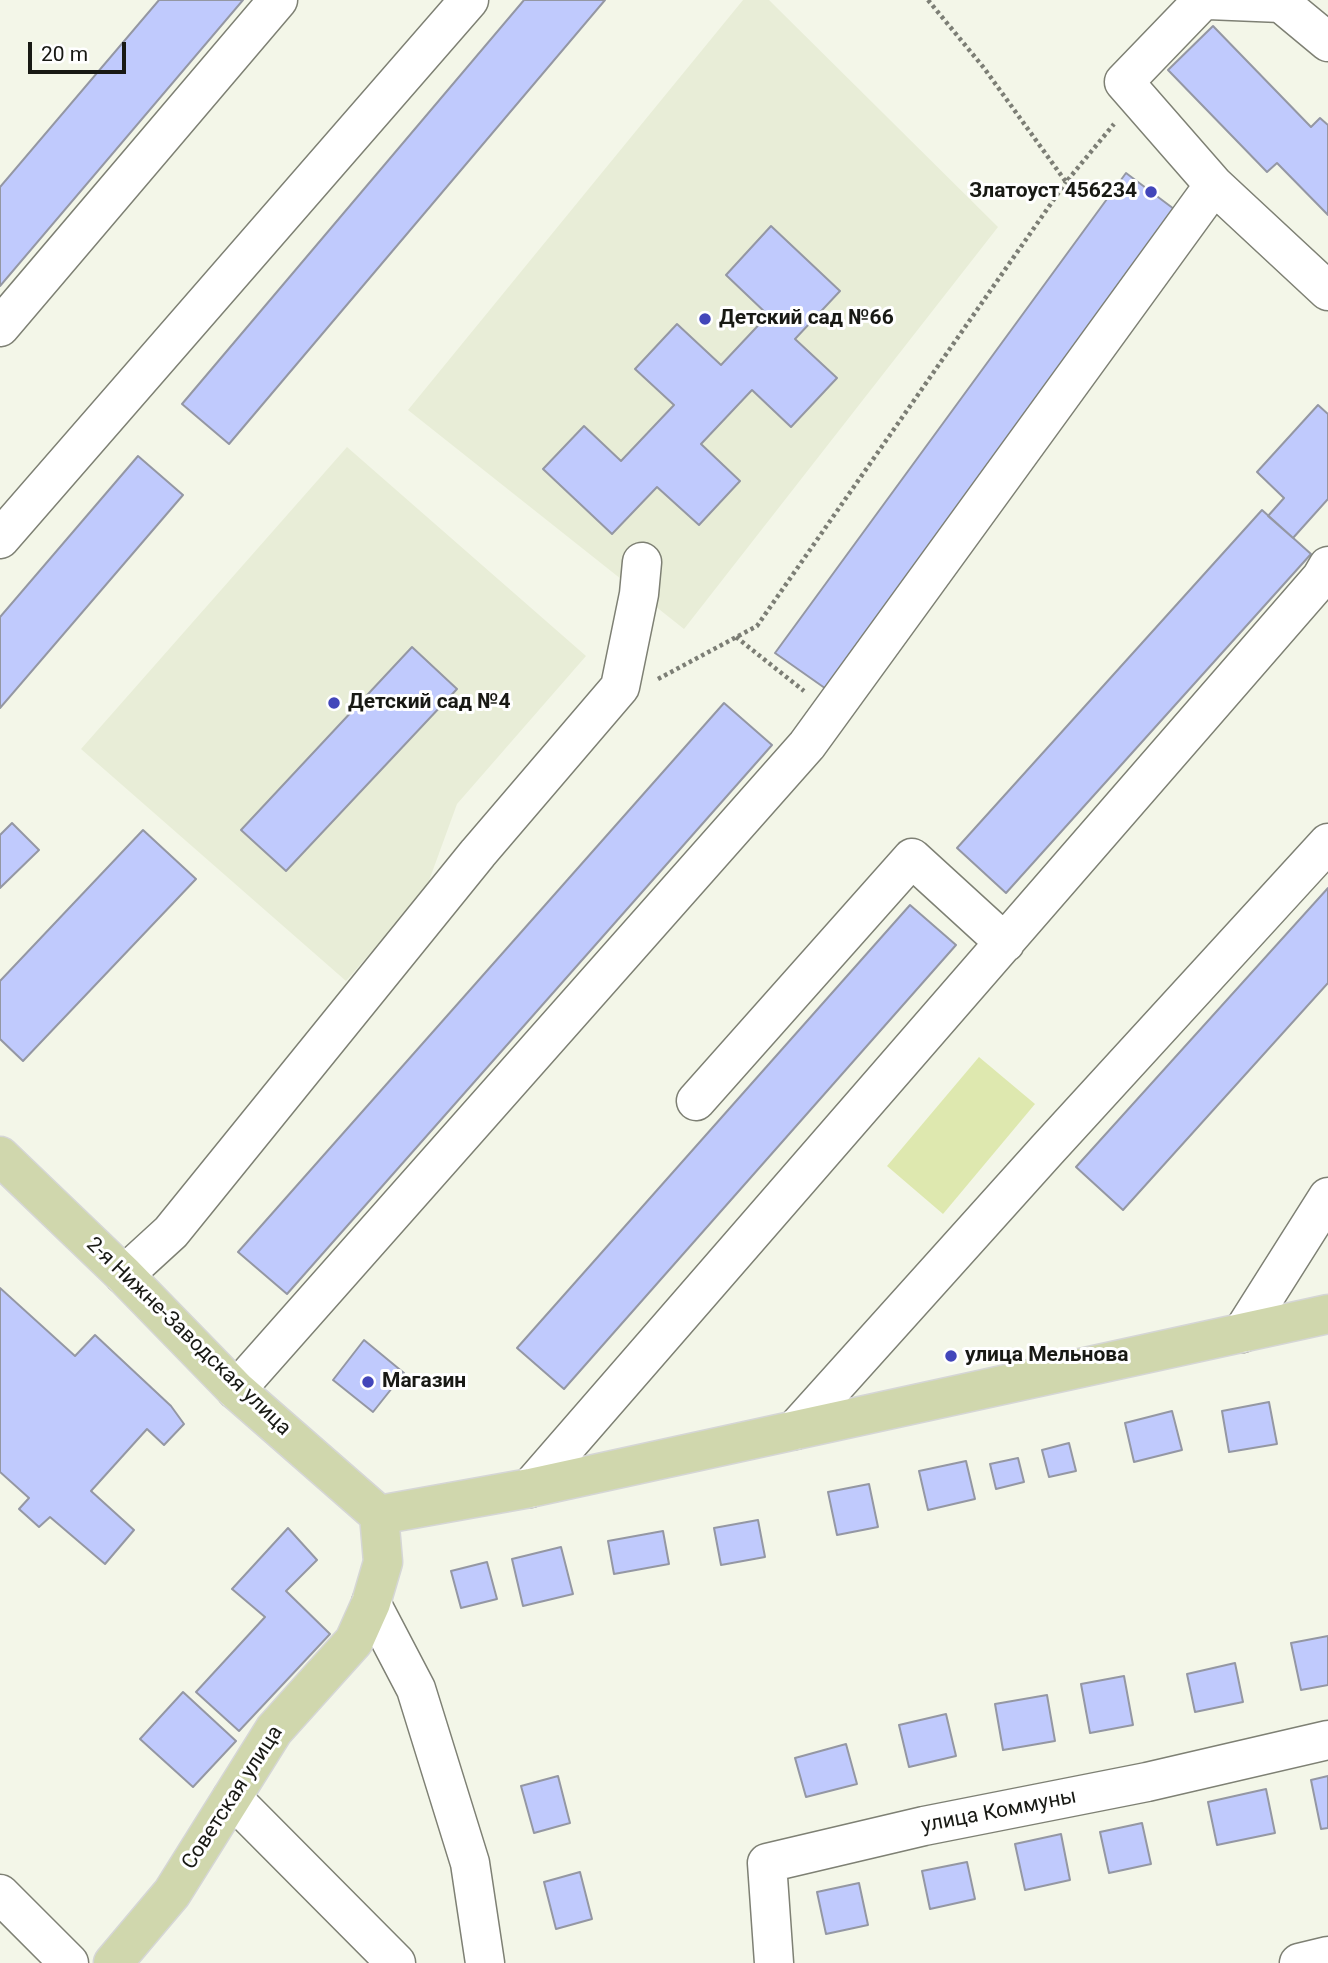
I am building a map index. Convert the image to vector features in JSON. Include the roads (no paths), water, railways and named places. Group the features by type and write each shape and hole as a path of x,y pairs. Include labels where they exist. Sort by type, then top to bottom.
{"main road":[{"name":"2-я Нижне-Заводская улица","path":"0,1156 124,1275 236,1390 379,1515"},
{"path":"379,1515 530,1488 1328,1314"},
{"name":"Советская улица","path":"113,1963 172,1894 274,1730 354,1641 371,1603 383,1562 379,1515"}],"street":[{"path":"0,327 278,0"},
{"path":"0,539 469,0"},
{"path":"1328,42 1281,3 1206,0 1124,82 1214,185 1328,291"},
{"path":"236,1390 807,745 1214,185"},
{"path":"124,1275 171,1232 478,853 620,687 639,594 642,562"},
{"path":"530,1488 1312,589 1328,566"},
{"path":"795,1430 1328,844"},
{"path":"696,1101 912,858 1005,943"},
{"path":"1242,1333 1328,1197"},
{"path":"371,1603 416,1689 470,1863 485,1963"},
{"name":"улица Коммуны","path":"774,1963 767,1863 924,1826 1147,1782 1328,1740"},
{"path":"232,1798 396,1963"},
{"path":"0,1894 69,1963"},
{"path":"1299,1963 1328,1956"}],"place":[{"name":"Златоуст 456234","path":"1151,192"},
{"name":"Детский сад №66","path":"705,319"},
{"name":"Детский сад №4","path":"334,703"},
{"name":"улица Мельнова","path":"951,1356"},
{"name":"Магазин","path":"368,1382"}]}
